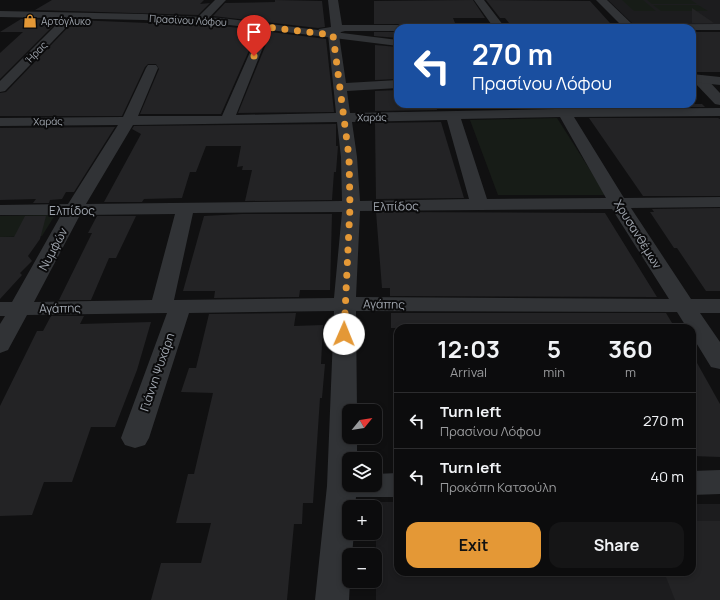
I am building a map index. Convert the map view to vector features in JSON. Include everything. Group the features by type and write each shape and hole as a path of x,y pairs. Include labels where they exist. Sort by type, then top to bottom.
{"street":[{"path":"201,20 221,0"},
{"path":"333,0 329,32 345,117 349,157 350,207 345,304 343,452"},
{"path":"479,0 497,24"},
{"path":"601,0 626,24"},
{"name":"Πρασίνου Λόφου","path":"0,14 201,20 329,32 394,42"},
{"name":"Ήρας","path":"0,88 71,16"},
{"path":"227,120 266,27"},
{"path":"696,27 720,27"},
{"path":"329,32 394,28"},
{"name":"Νυμφών","path":"0,346 10,309 129,120 152,68"},
{"path":"696,78 720,80"},
{"path":"696,78 720,101"},
{"path":"340,87 394,84"},
{"name":"Χαράς","path":"0,122 453,116 562,108 720,112"},
{"name":"Χρυσανθέμων","path":"562,108 618,204 695,324"},
{"path":"453,116 479,204"},
{"name":"Ελπίδος","path":"0,210 720,202"},
{"name":"Γιάννη Ψυχάρη","path":"135,438 171,307 185,209"},
{"name":"Αγάπης","path":"10,309 345,304 720,306"},
{"name":"Χρυσανθέμων","path":"696,325 720,361"},
{"path":"696,482 720,482"},
{"path":"382,485 394,485"},
{"path":"332,600 342,486"}],"shaded area":[{"path":"608,0 720,0 720,24 633,24"},
{"path":"622,0 643,0 656,11 634,11"},
{"path":"647,0 691,0 697,4 652,4"},
{"path":"653,5 698,5 708,11 661,11"},
{"path":"557,118 606,195 498,195 470,120"},
{"path":"55,215 42,236 0,237 0,216"},
{"path":"382,502 394,502 394,576 696,576 696,504 720,504 720,600 376,600 376,588 382,588 382,548 376,548 376,540 382,540"}],"building":[{"path":"52,0 204,0 200,4 210,3 198,15 35,10"},
{"path":"275,0 322,1 325,27 318,28 213,16 225,3 275,2"},
{"path":"473,0 485,18 453,18 455,23 439,24 374,24 374,1"},
{"path":"486,0 590,1 610,23 509,23 505,18 500,18"},
{"path":"692,8 714,23 692,23"},
{"path":"21,19 59,20 0,79 0,53 23,32 0,32"},
{"path":"75,20 221,26 258,30 221,114 140,114 159,69 156,64 148,64 145,67 122,116 0,116 0,93 6,92"},
{"path":"271,32 326,39 334,112 238,113"},
{"path":"374,32 394,32 394,38 374,36"},
{"path":"696,32 720,32 720,72 696,72"},
{"path":"375,45 394,47 394,79 375,80"},
{"path":"394,90 394,108 437,108 437,110 375,111 375,91"},
{"path":"696,104 702,104 705,107 696,107"},
{"path":"589,118 720,119 720,196 643,196"},
{"path":"441,122 464,198 376,199 375,123"},
{"path":"336,124 336,146 338,146 332,200 245,201 252,170 242,170 243,166 237,167 241,146 206,146 196,172 190,172 182,198 144,199 142,202 104,202 141,134 132,129 134,126"},
{"path":"115,127 74,192 66,192 62,199 50,200 49,203 33,203 36,199 0,200 0,128"},
{"path":"720,208 720,291 706,291 677,248 674,248 650,212 654,212 652,209"},
{"path":"376,212 605,213 657,297 390,296 390,288 382,288"},
{"path":"242,214 332,214 330,290 300,290 299,297 214,298 215,291 183,291 204,216"},
{"path":"25,216 46,216 40,239 28,256 32,261 20,273 22,275 0,299 0,237 14,237"},
{"path":"97,216 136,216 116,258 109,258 91,300 59,300 92,233 88,233"},
{"path":"296,313 294,326 323,325 321,364 325,364 322,398 320,398 313,503 303,503 302,524 294,524 287,600 151,600 161,563 201,563 211,523 176,523 188,474 194,474 213,393 181,392 189,368 196,368 209,314"},
{"path":"391,313 666,313 673,324 394,324 394,328 391,328"},
{"path":"51,316 84,316 80,324 151,322 137,370 115,427 91,427 72,482 44,482 32,515 0,516 0,406 37,331 43,331"},
{"path":"696,361 720,404 720,457 696,456"},
{"path":"696,521 720,521 720,600 675,600 666,576 696,576"}],"place":[{"name":"Αρτόγλυκο","path":"30,21"}],"route":[{"path":"254,56 266,27 333,35 345,117 349,157 350,207 344,334"}]}
